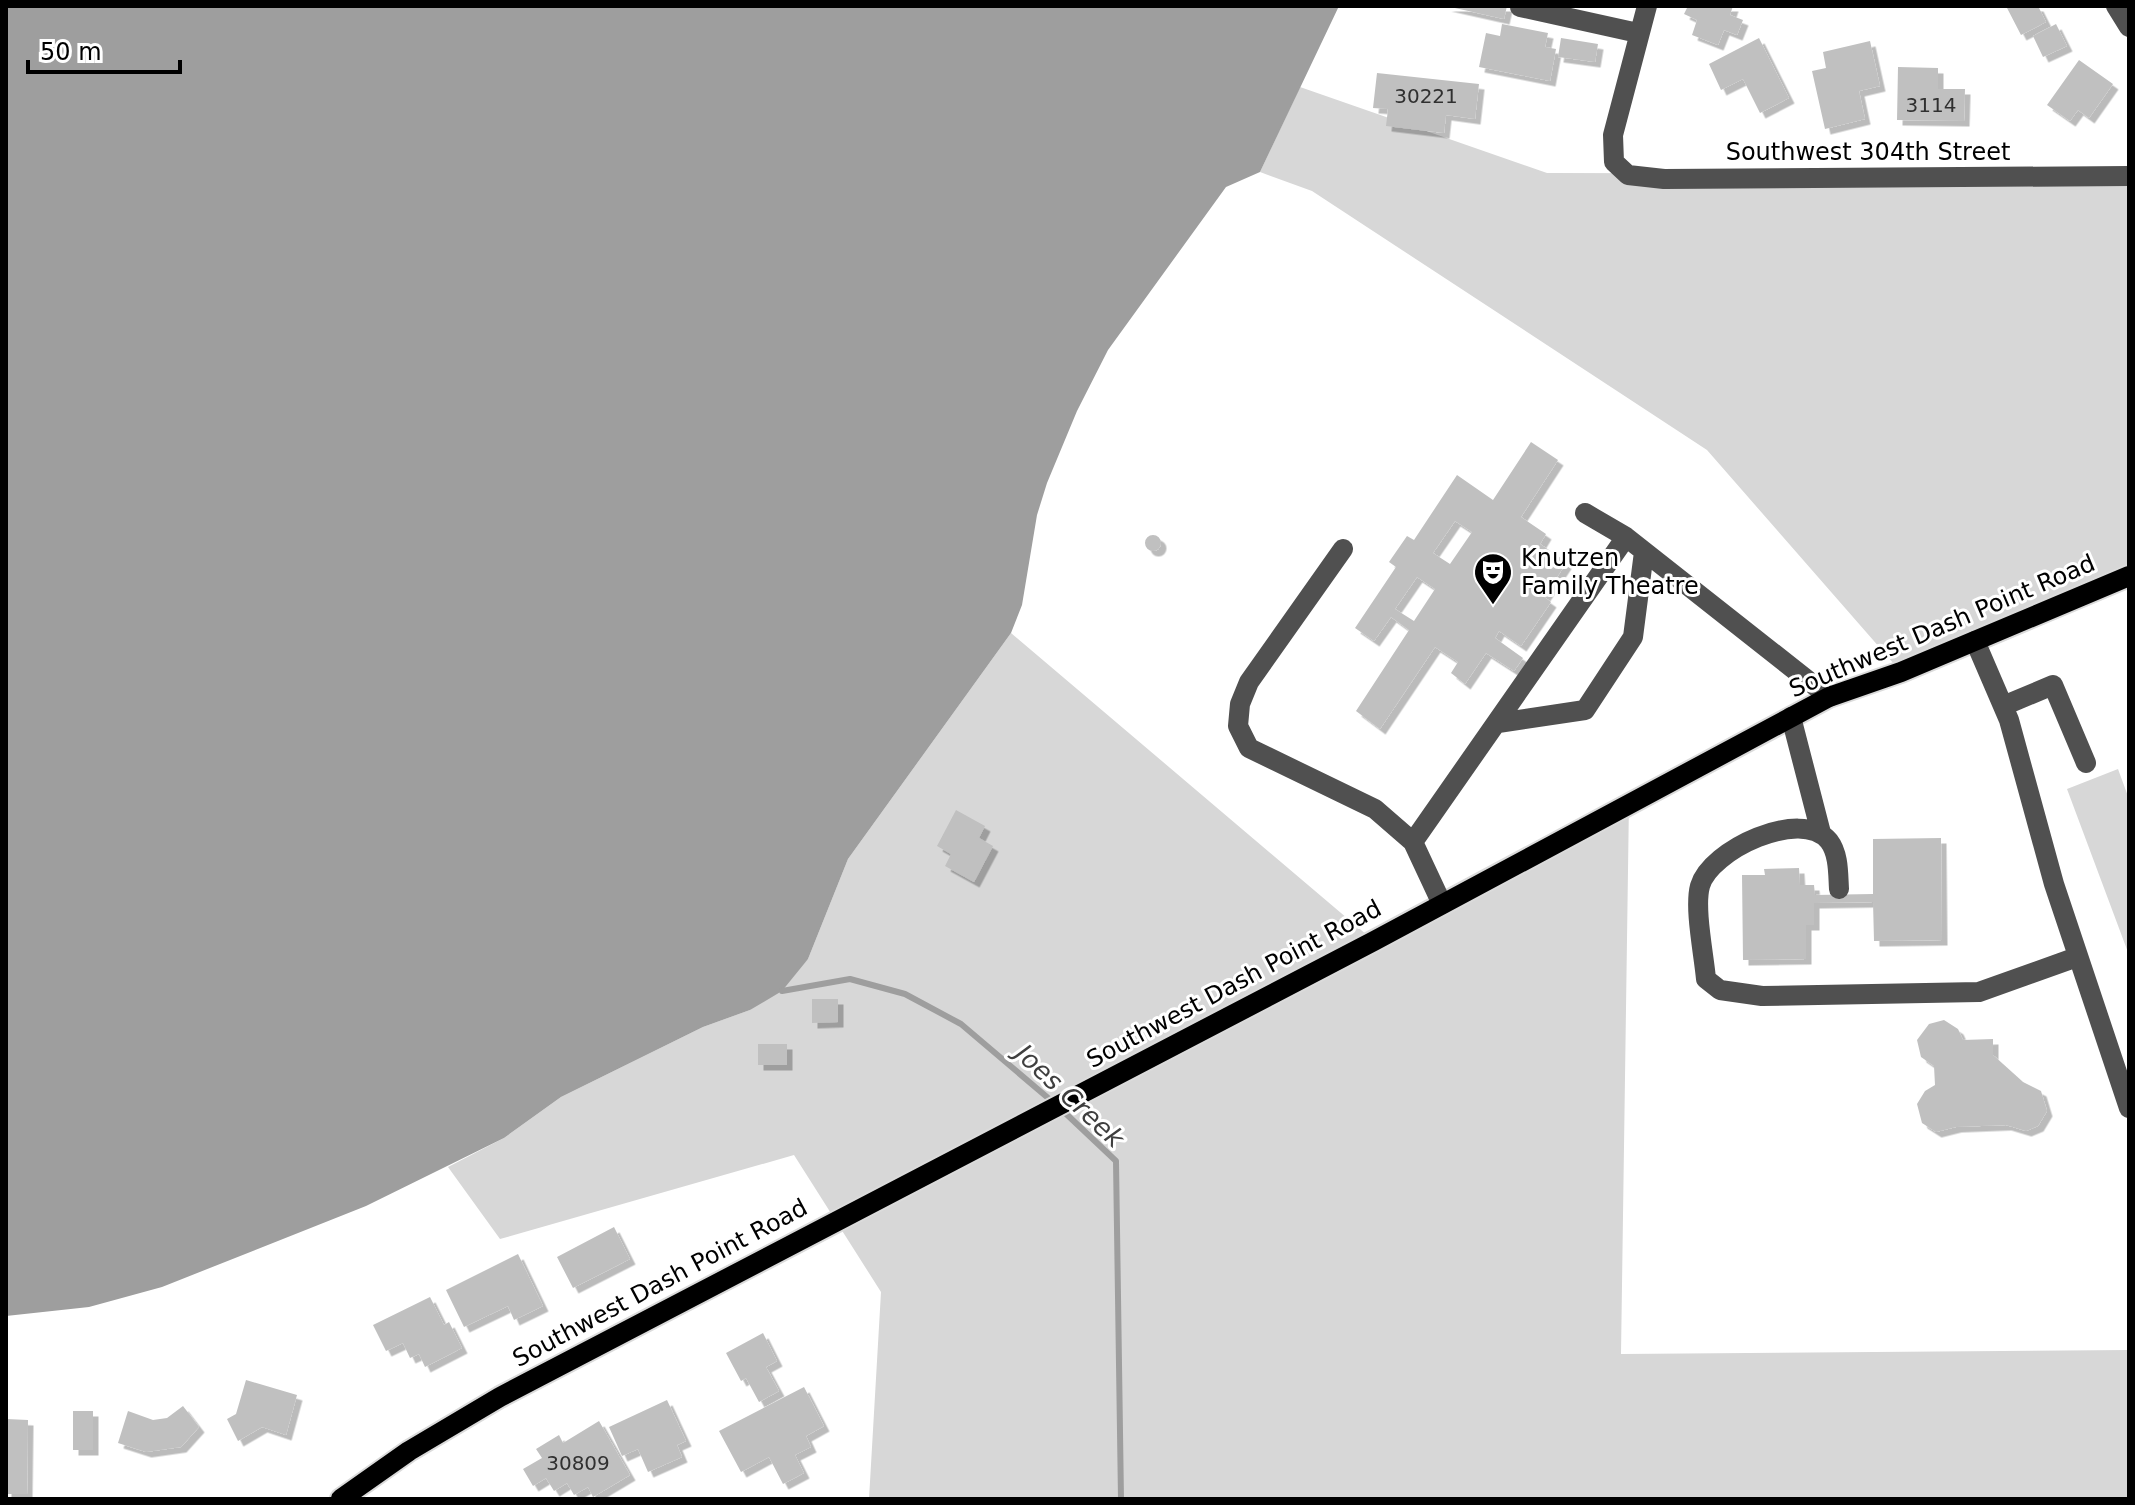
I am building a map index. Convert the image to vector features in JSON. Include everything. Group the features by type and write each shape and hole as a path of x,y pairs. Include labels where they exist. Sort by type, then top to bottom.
{"main road":[{"name":"Southwest Dash Point Road","path":"341,1499 409,1451 500,1397 1442,904 1829,697 1975,641 2129,576"}],"street":[{"path":"1520,7 1638,33 1647,6"},
{"path":"2116,6 2129,27"},
{"name":"Southwest 304th Street","path":"1638,33 1613,135 1614,162 1628,175 1664,179 2129,176"},
{"path":"1585,513 1626,537 1829,697"},
{"path":"1413,842 1626,537"},
{"path":"1343,549 1249,682 1240,704 1238,726 1249,748 1375,809 1413,842 1442,904"},
{"path":"1498,723 1585,710 1633,637 1644,552"},
{"path":"1975,641 2003,706 2077,957 2129,1108"},
{"path":"2003,706 2053,685 2086,763"},
{"path":"1791,717 1821,833 1836,854 1839,889"},
{"path":"1821,833 1800,826 1767,833 1713,864 1700,886 1699,901 1706,979 1720,990 1762,996 1979,992 2077,957"}],"shaded area":[{"path":"6,6 1339,6 1260,172 1226,187 1108,350 1077,411 1047,483 1037,515 1022,605 1011,633 848,859 808,959 782,991 750,1010 703,1027 561,1097 504,1138 366,1206 162,1287 89,1307 6,1316"},
{"path":"1300,87 1547,173 2129,174 2129,581 1901,672 1707,450 1312,191 1260,172"},
{"path":"1011,633 1374,941 1629,801 1621,1354 2129,1350 2129,1499 869,1499 881,1292 794,1155 500,1239 448,1167 504,1138 561,1097 703,1027 750,1010 808,959 848,859"},
{"path":"2118,769 2129,799 2129,955 2067,789"}],"building":[{"path":"1446,6 1507,6 1504,19"},
{"path":"1688,6 1733,6 1730,15 1743,20 1737,35 1724,30 1718,45 1692,35 1697,20 1684,14"},
{"path":"2006,6 2038,6 2046,22 2021,35"},
{"path":"1502,24 1548,33 1545,47 1556,49 1550,81 1479,67 1486,33 1500,36"},
{"path":"2056,24 2067,46 2043,57 2033,36"},
{"path":"1561,38 1598,44 1595,62 1558,57"},
{"path":"1759,38 1789,98 1760,113 1743,79 1721,90 1709,64"},
{"path":"1870,41 1880,86 1859,91 1865,119 1825,129 1812,71 1826,68 1823,52"},
{"path":"2079,60 2113,84 2089,118 2078,110 2070,121 2047,105"},
{"path":"1898,67 1938,68 1938,89 1965,89 1964,121 1897,120"},
{"path":"1377,73 1479,84 1475,119 1446,115 1444,133 1386,126 1388,109 1373,108"},
{"path":"1531,442 1558,460 1521,517 1546,534 1540,544 1567,562 1544,597 1551,602 1521,646 1499,631 1495,638 1523,658 1514,671 1486,653 1465,684 1451,673 1458,662 1435,647 1380,729 1356,711 1409,630 1391,617 1374,641 1355,628 1396,567 1389,562 1407,536 1414,540 1457,475 1493,500","holes":["1455,521 1472,532 1450,564 1433,553","1417,577 1435,589 1414,621 1395,609"]},
{"path":"1153,535 1159,537 1159,549 1153,551 1147,549 1145,543 1147,537"},
{"path":"956,810 985,826 979,838 993,846 974,882 945,866 951,854 937,846"},
{"path":"1941,838 1942,940 1874,941 1873,902 1814,903 1814,925 1806,925 1806,959 1743,960 1742,875 1765,875 1764,869 1799,868 1800,885 1814,885 1815,895 1873,894 1873,839"},
{"path":"812,999 838,999 838,1022 812,1023"},
{"path":"1944,1020 1958,1029 1963,1040 1993,1039 1993,1055 2023,1082 2041,1091 2047,1111 2038,1126 2026,1131 2006,1125 1956,1127 1936,1132 1922,1123 1917,1104 1925,1091 1935,1085 1934,1066 1921,1057 1917,1040 1929,1024"},
{"path":"758,1044 787,1044 787,1065 758,1065"},
{"path":"614,1227 630,1259 573,1288 557,1257"},
{"path":"518,1254 543,1306 514,1320 508,1306 464,1327 446,1290"},
{"path":"430,1297 444,1325 449,1322 462,1348 425,1367 419,1354 410,1358 403,1343 386,1351 373,1325"},
{"path":"763,1333 777,1361 766,1367 779,1391 759,1402 746,1378 741,1381 726,1353"},
{"path":"246,1380 297,1395 286,1435 262,1427 238,1441 227,1419 236,1414"},
{"path":"804,1387 824,1426 806,1436 811,1447 795,1455 804,1473 783,1484 769,1457 741,1472 719,1431"},
{"path":"667,1400 686,1441 677,1445 682,1457 648,1472 638,1449 622,1456 609,1427"},
{"path":"183,1406 199,1427 181,1447 146,1452 118,1443 128,1411 153,1420 167,1418"},
{"path":"73,1411 93,1411 93,1450 73,1450"},
{"path":"6,1419 28,1420 27,1494 6,1494"},
{"path":"599,1421 630,1475 593,1497 588,1487 574,1495 567,1483 554,1491 546,1478 533,1486 523,1469 542,1458 536,1449 559,1435 563,1443"}],"waterway":[{"name":"Joes Creek","path":"782,991 850,979 905,994 961,1024 1054,1103"},
{"name":"Joes Creek","path":"1062,1110 1116,1161 1121,1499"}],"place":[{"name":"Knutzen Family Theatre","path":"1493,606"}]}
